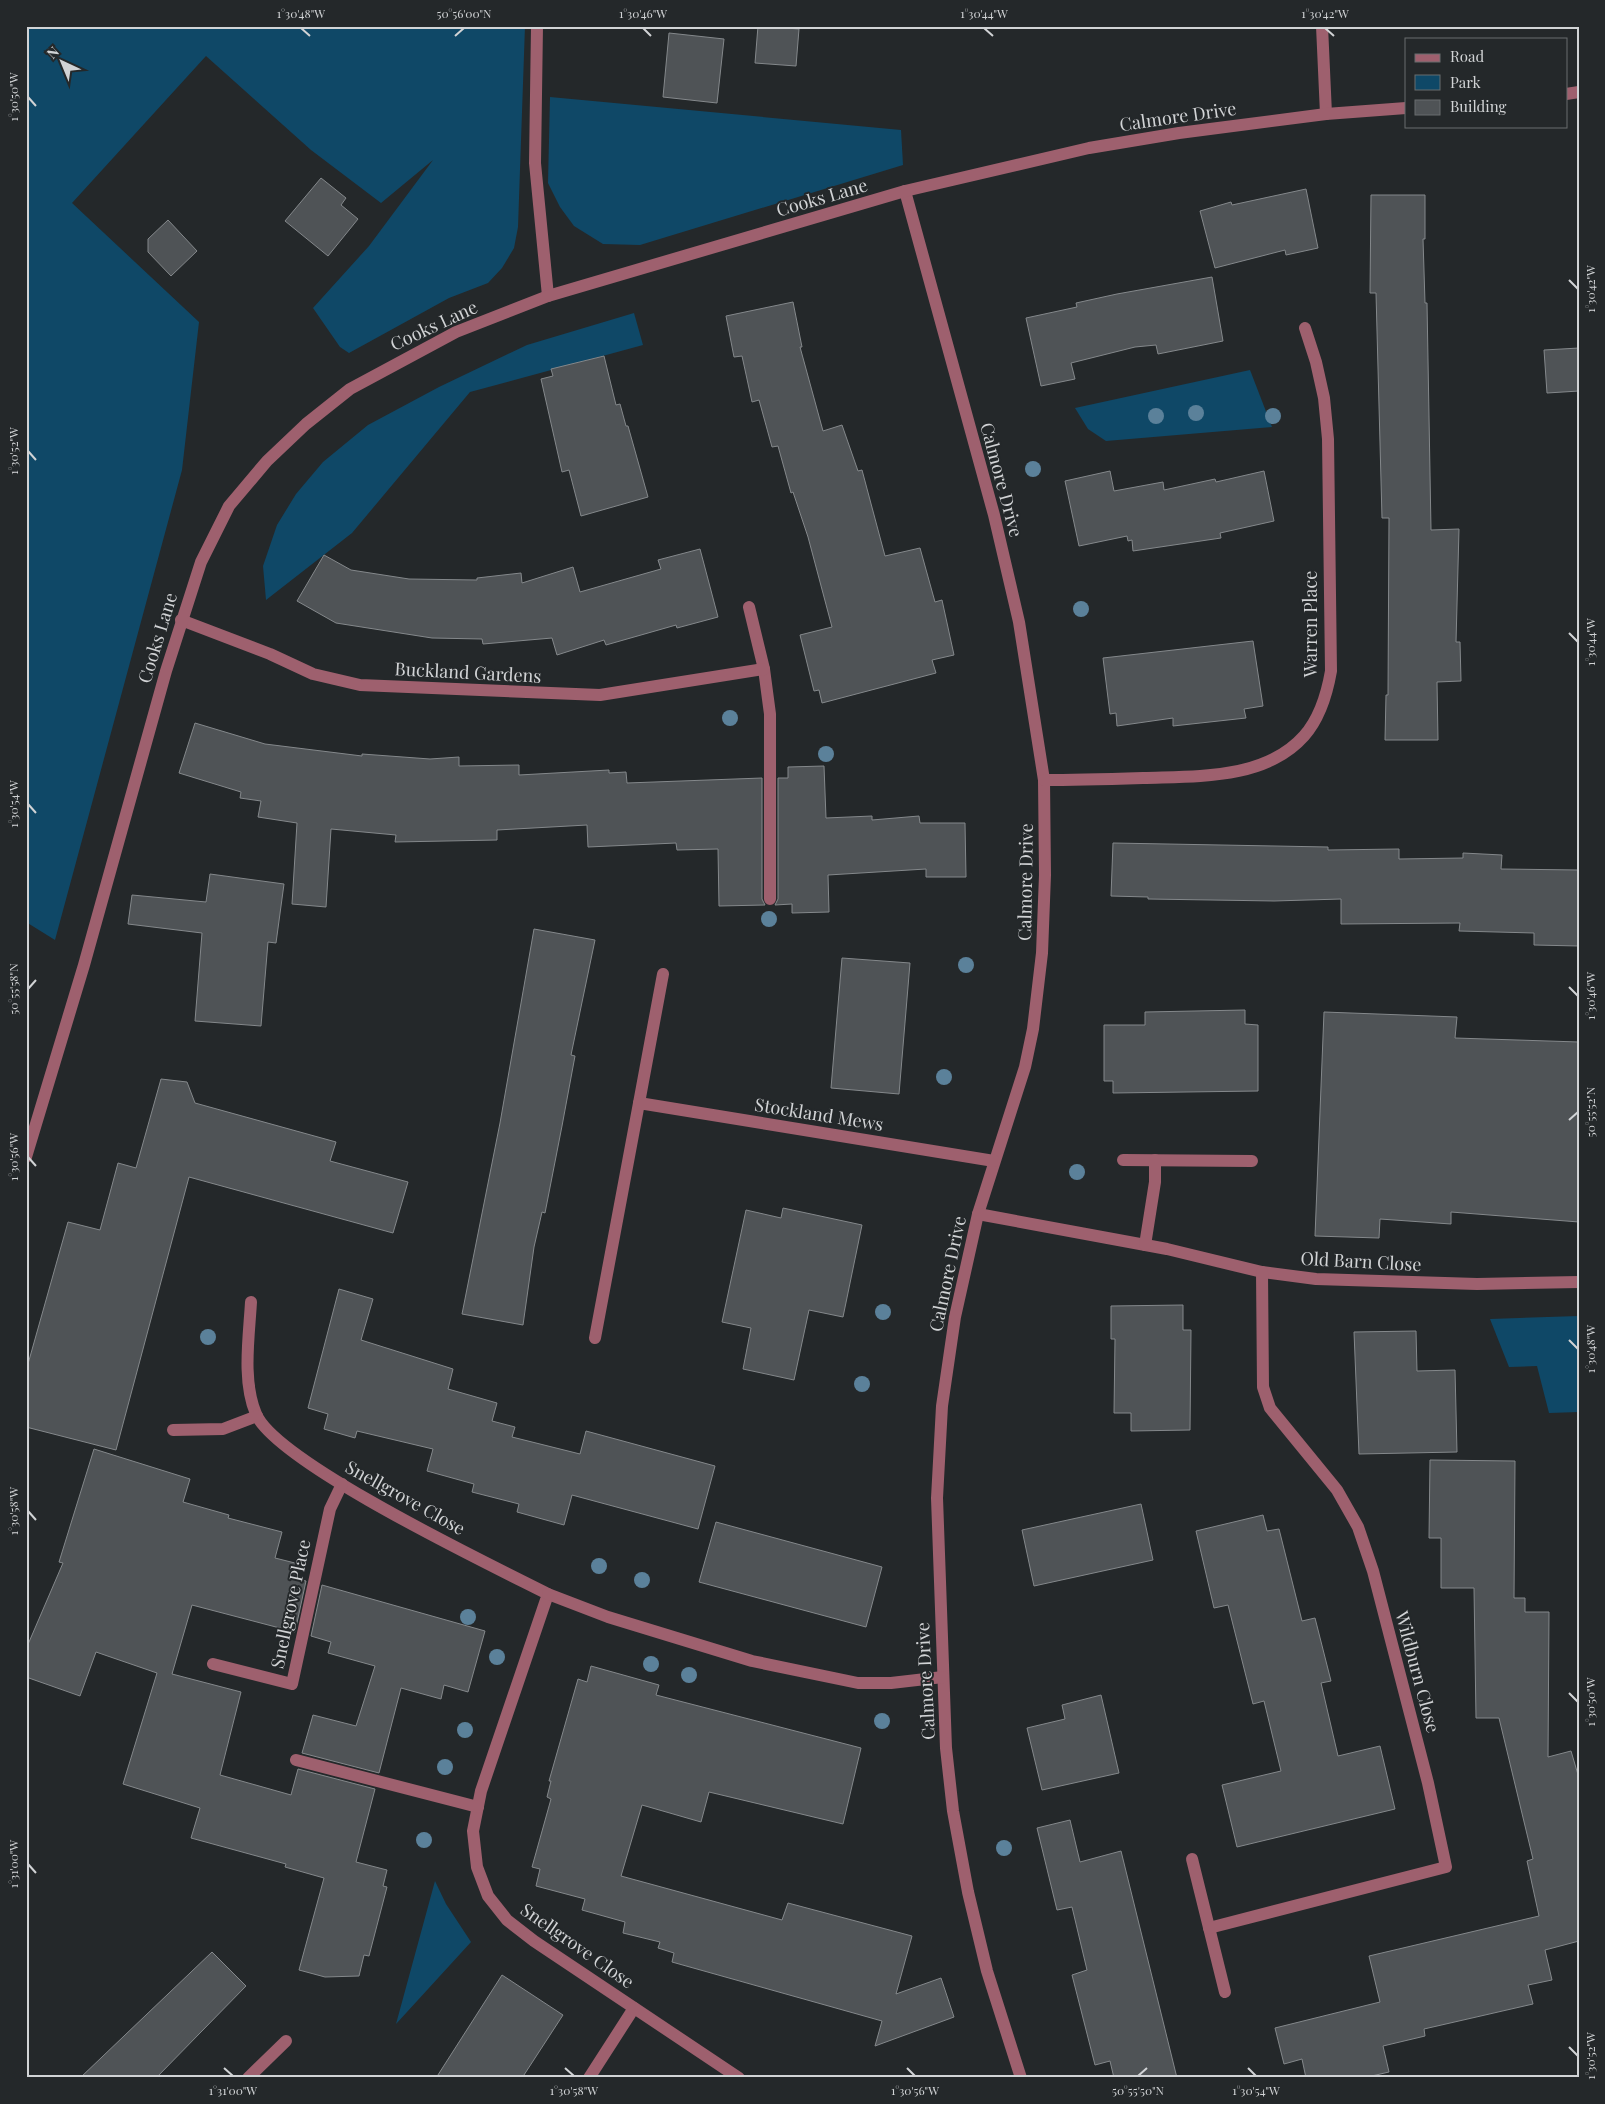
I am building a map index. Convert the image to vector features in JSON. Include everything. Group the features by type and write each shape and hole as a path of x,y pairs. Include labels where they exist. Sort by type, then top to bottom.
{"street":[{"path":"537,26 534,162 548,296"},
{"path":"1322,26 1326,114"},
{"name":"Calmore Drive","path":"1021,2078 987,1971 968,1892 953,1811 946,1748 937,1498 942,1406 955,1316 978,1214 1025,1067 1033,1029 1042,953 1045,874 1044,780 1019,622 1003,554 905,191 1089,148 1179,133 1326,114 1405,108"},
{"name":"Cooks Lane","path":"26,1157 84,965 181,620 201,562 229,506 267,461 306,424 350,389 456,332 548,296 905,191"},
{"name":"Warren Place","path":"1044,780 1211,776 1240,771 1286,751 1304,736 1316,718 1326,696 1331,670 1328,439 1324,398 1316,362 1305,328"},
{"path":"749,607 764,669 770,714 770,899"},
{"name":"Buckland Gardens","path":"181,620 270,654 313,674 360,685 600,695 764,669"},
{"path":"595,1338 663,974"},
{"name":"Stockland Mews","path":"639,1103 994,1161"},
{"path":"1123,1160 1252,1161"},
{"path":"1145,1245 1155,1182 1155,1160"},
{"name":"Old Barn Close","path":"978,1214 1145,1245 1262,1272 1316,1279 1408,1283 1579,1282"},
{"name":"Wildburn Close","path":"1209,1928 1446,1867 1428,1783 1373,1571 1358,1527 1336,1490 1270,1408 1265,1394 1262,1367 1262,1272"},
{"name":"Snellgrove Close","path":"251,1302 249,1379 257,1416 265,1428 280,1441 342,1484 420,1528 548,1594 608,1618 752,1661 858,1683 891,1684 943,1677"},
{"path":"173,1430 223,1429 257,1416"},
{"name":"Snellgrove Place","path":"213,1664 292,1684 330,1509 342,1484"},
{"name":"Snellgrove Close","path":"548,1594 481,1791 473,1831 477,1866 488,1896 503,1915 534,1941 739,2078"},
{"path":"296,1760 478,1807"},
{"path":"1192,1859 1225,1992"},
{"path":"589,2078 634,2008"},
{"path":"250,2077 286,2041"}],"green space":[{"path":"26,26 525,26 518,227 514,248 502,268 488,283 449,298 349,353 340,347 313,308 369,246 433,160 381,203 311,150 206,56 72,203 199,322 182,470 55,940 26,922"},
{"path":"550,97 901,130 903,165 640,245 603,244 574,226 560,207 548,183"},
{"path":"634,313 643,345 470,392 352,533 266,600 263,566 277,525 296,494 323,462 368,425 439,387 527,345"},
{"path":"1250,370 1272,427 1106,441 1088,429 1075,408"},
{"path":"1579,1316 1579,1412 1549,1413 1537,1366 1509,1367 1490,1319"},
{"path":"435,1881 446,1904 471,1942 396,2024"}],"building":[{"path":"758,26 799,29 796,66 755,63"},
{"path":"669,33 724,39 717,103 663,97"},
{"path":"321,178 346,198 341,205 358,219 328,256 285,221"},
{"path":"1306,189 1318,248 1286,255 1285,250 1215,268 1200,211 1231,202 1232,205"},
{"path":"1371,195 1425,195 1425,239 1423,239 1425,303 1427,303 1431,530 1459,529 1456,642 1460,642 1461,681 1437,682 1438,740 1385,740 1386,695 1388,695 1389,518 1382,518 1376,293 1370,293"},
{"path":"168,220 197,251 171,276 148,252 148,239"},
{"path":"1212,277 1223,341 1158,354 1156,345 1135,347 1071,363 1075,379 1041,386 1026,318 1077,307 1076,303"},
{"path":"793,302 802,347 800,347 823,431 842,425 858,471 862,470 885,556 920,548 935,602 942,600 954,655 932,660 936,673 822,703 819,690 814,691 800,635 832,627 808,537 793,492 791,493 778,446 772,447 759,400 752,402 742,356 734,357 726,316"},
{"path":"1579,348 1579,391 1547,393 1544,350"},
{"path":"604,356 616,405 620,404 626,426 628,426 648,497 581,516 569,470 562,472 541,379 553,376 551,369"},
{"path":"1110,471 1114,491 1163,482 1164,490 1215,479 1216,482 1264,471 1274,521 1220,533 1221,538 1133,551 1132,540 1128,541 1127,536 1079,546 1065,481"},
{"path":"700,549 718,617 677,628 676,625 606,645 604,640 557,655 552,638 483,644 482,639 432,638 336,623 297,601 324,555 351,570 409,579 477,580 477,578 521,573 522,583 573,567 580,592 661,569 658,560"},
{"path":"1253,641 1263,706 1244,709 1246,718 1173,726 1173,718 1117,726 1116,713 1110,714 1103,658"},
{"path":"195,723 265,744 362,756 362,754 430,759 459,757 459,766 519,765 519,775 609,770 609,773 626,772 627,783 762,778 762,899 765,905 719,906 718,849 677,850 676,843 588,847 587,825 497,830 497,840 395,842 396,835 331,829 326,907 292,904 297,823 258,817 261,801 240,798 241,792 179,773"},
{"path":"824,766 826,818 872,816 872,820 919,816 920,823 965,823 966,877 926,877 926,869 828,875 829,912 792,913 792,904 775,905 778,899 778,778 788,778 788,767"},
{"path":"1113,843 1328,847 1328,850 1399,849 1399,859 1463,858 1463,853 1502,855 1501,869 1579,870 1579,946 1534,945 1534,933 1459,931 1460,923 1341,924 1341,899 1274,901 1148,899 1148,897 1111,896"},
{"path":"210,874 284,884 276,943 268,942 261,1026 195,1021 202,933 128,924 132,895 206,902"},
{"path":"534,929 595,940 571,1055 575,1056 545,1213 542,1212 534,1247 523,1325 462,1314 500,1123"},
{"path":"842,958 910,963 899,1094 831,1088"},
{"path":"1245,1010 1245,1024 1258,1025 1258,1091 1113,1093 1113,1081 1104,1081 1104,1025 1145,1025 1145,1012"},
{"path":"1324,1012 1457,1017 1455,1038 1579,1042 1579,1222 1451,1212 1451,1224 1380,1219 1379,1238 1315,1236"},
{"path":"161,1079 187,1082 195,1103 336,1142 330,1161 408,1182 393,1233 189,1177 116,1450 26,1427 26,1371 68,1222 100,1230 118,1163 136,1168"},
{"path":"783,1208 862,1225 843,1317 809,1310 794,1380 743,1369 751,1328 722,1322 746,1210 781,1218"},
{"path":"339,1289 373,1299 361,1340 453,1369 448,1389 497,1403 492,1421 515,1427 512,1437 580,1454 586,1431 715,1466 698,1529 572,1495 564,1525 517,1512 519,1504 472,1492 474,1484 427,1471 433,1449 357,1431 355,1438 324,1429 328,1414 308,1408"},
{"path":"1183,1305 1183,1330 1191,1330 1190,1430 1131,1431 1131,1413 1114,1413 1115,1339 1111,1339 1111,1306"},
{"path":"1416,1331 1417,1371 1455,1370 1457,1452 1359,1454 1354,1332"},
{"path":"94,1449 190,1479 183,1502 229,1515 228,1518 282,1532 275,1558 299,1564 295,1578 306,1581 295,1632 192,1605 172,1674 241,1692 220,1775 291,1795 298,1769 375,1789 356,1862 387,1870 383,1886 387,1887 369,1956 364,1955 359,1976 325,1977 299,1970 324,1878 285,1867 286,1864 191,1838 200,1808 123,1784 157,1673 96,1652 80,1696 26,1677 26,1649 63,1563 59,1562"},
{"path":"1430,1460 1515,1461 1514,1598 1525,1598 1525,1612 1549,1612 1548,1757 1571,1751 1579,1778 1579,1941 1545,1950 1552,1980 1528,1985 1533,2004 1424,2029 1425,2036 1383,2046 1389,2072 1363,2078 1306,2078 1302,2059 1284,2064 1275,2028 1380,2002 1369,1956 1539,1916 1527,1861 1533,1859 1499,1718 1476,1718 1474,1588 1441,1588 1441,1538 1429,1538"},
{"path":"1141,1504 1153,1560 1034,1586 1022,1530"},
{"path":"1263,1515 1267,1531 1279,1529 1302,1621 1315,1618 1331,1681 1321,1683 1338,1756 1380,1746 1395,1809 1237,1847 1222,1785 1281,1771 1264,1701 1253,1704 1228,1605 1214,1608 1196,1531"},
{"path":"716,1522 882,1567 866,1627 699,1582"},
{"path":"322,1585 485,1631 468,1692 444,1685 441,1699 401,1688 379,1773 302,1753 313,1715 356,1726 375,1666 328,1653 331,1642 311,1636"},
{"path":"591,1666 659,1685 656,1695 861,1748 843,1824 709,1792 701,1822 642,1805 621,1876 782,1920 788,1903 912,1936 896,1994 941,1978 954,2017 875,2046 882,2021 672,1962 674,1953 658,1948 660,1942 623,1933 625,1922 582,1910 585,1899 536,1886 540,1869 532,1867 551,1799 547,1797 551,1781 549,1781 578,1679 587,1682"},
{"path":"1101,1695 1119,1773 1042,1790 1027,1728 1065,1719 1062,1705"},
{"path":"1070,1820 1080,1862 1121,1851 1177,2078 1114,2078 1110,2061 1095,2065 1072,1975 1087,1970 1072,1907 1057,1910 1037,1828"},
{"path":"212,1952 246,1986 156,2078 80,2078"},
{"path":"502,1975 563,2015 522,2078 436,2078"}]}
